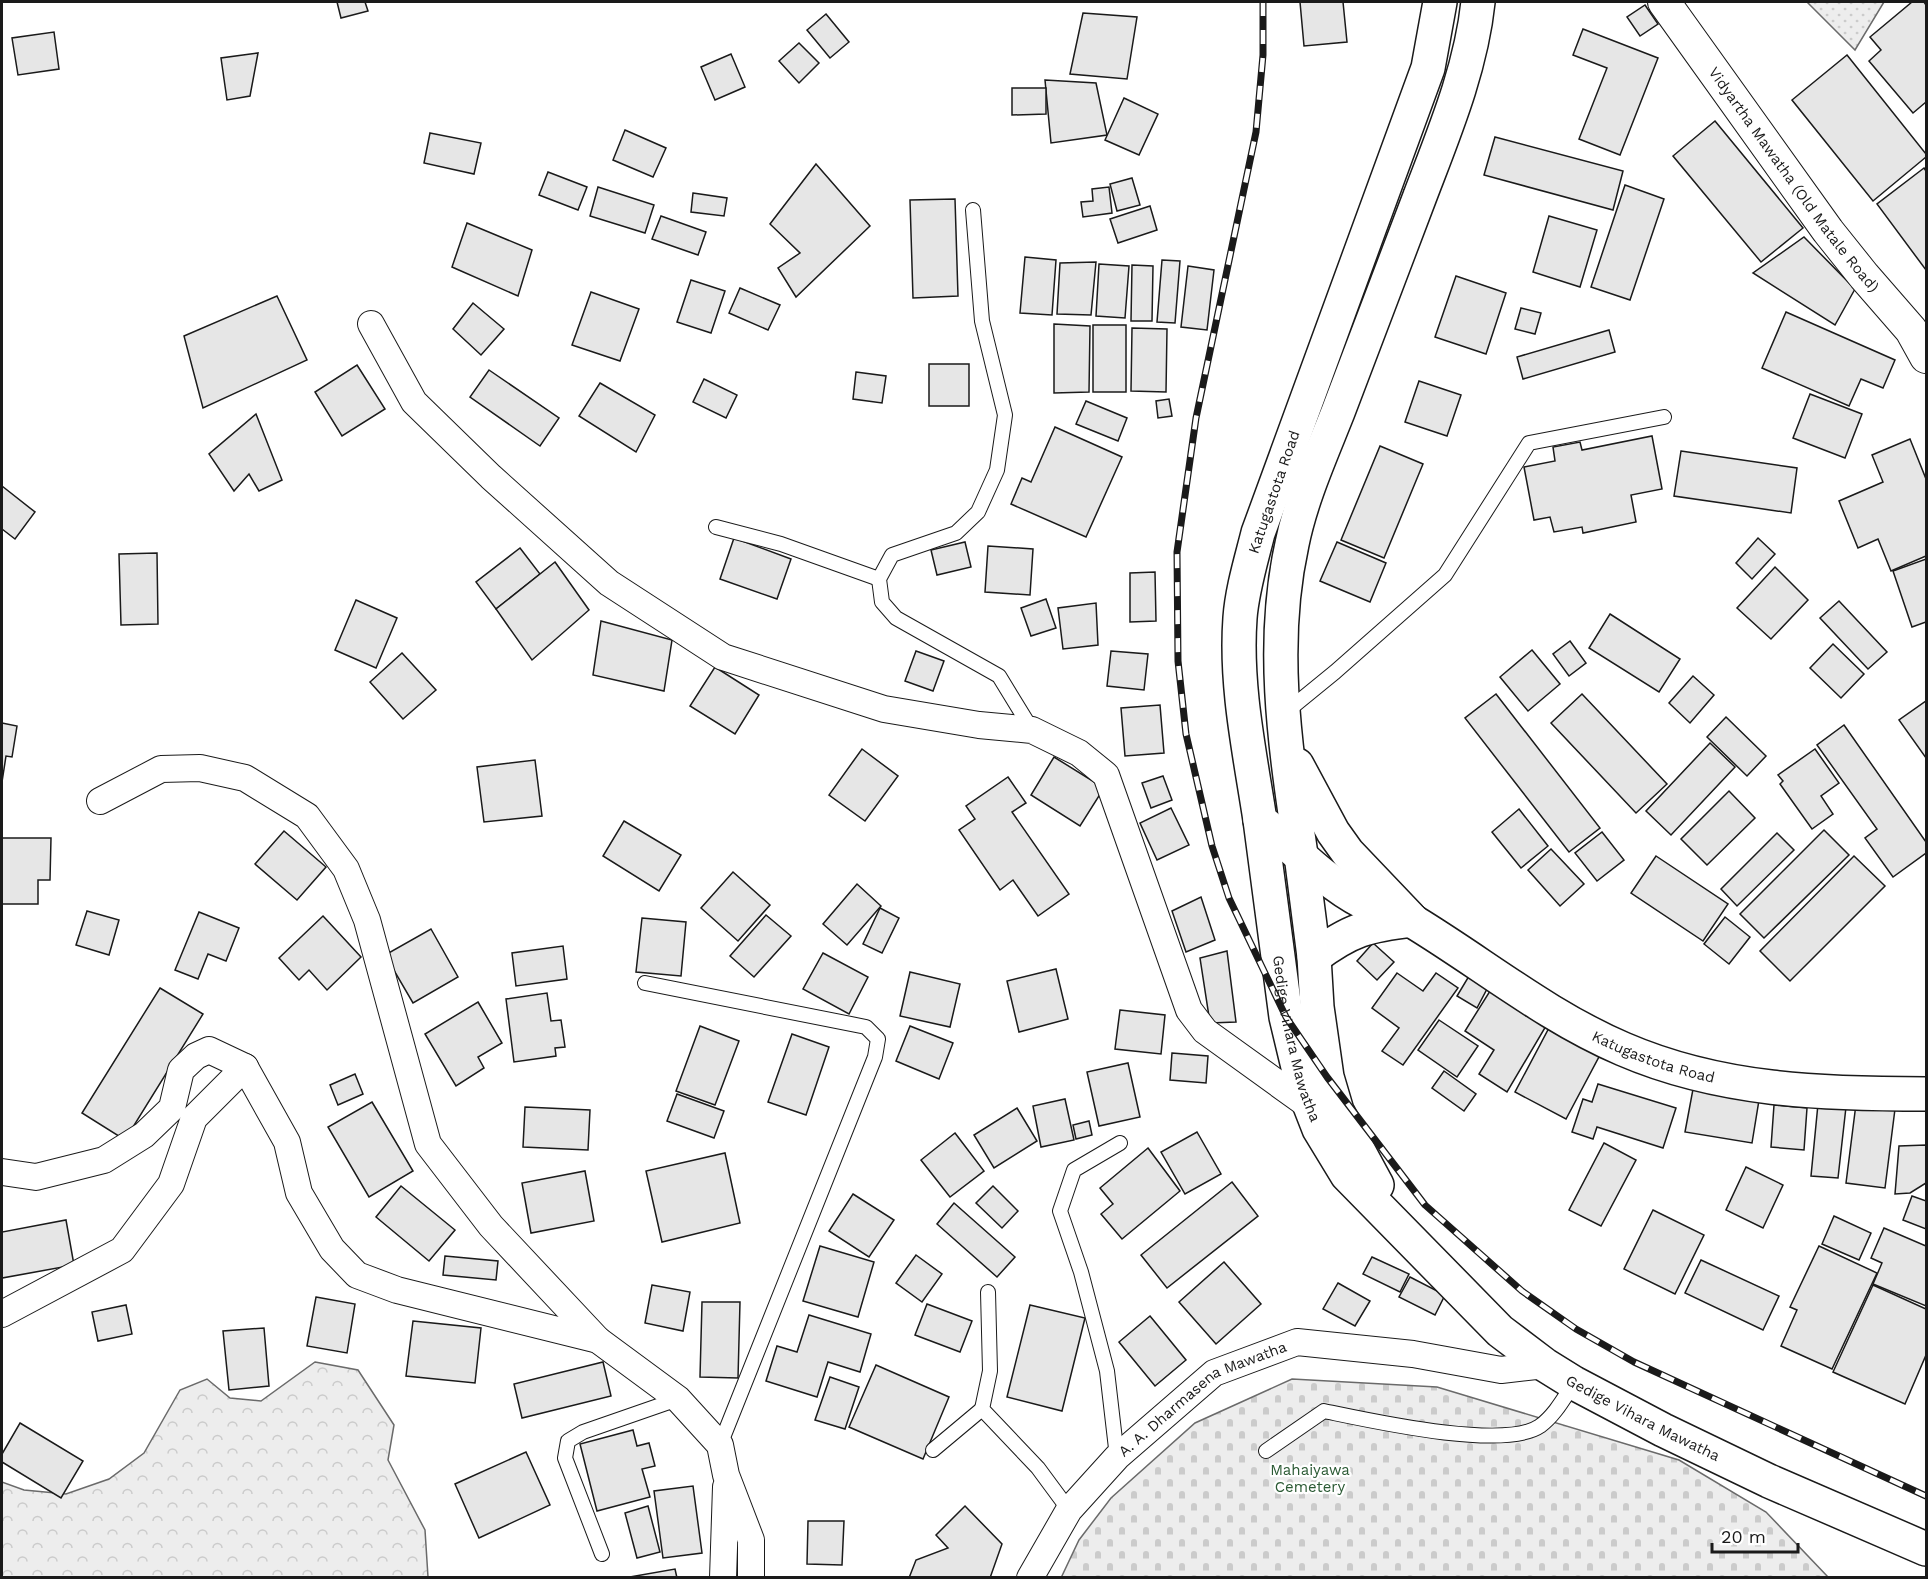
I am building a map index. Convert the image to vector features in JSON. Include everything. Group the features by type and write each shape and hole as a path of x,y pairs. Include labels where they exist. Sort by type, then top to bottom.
{"main road":[{"name":"Katugastota Road","path":"1440,2 1425,78 1258,533 1246,581 1240,618 1243,710 1260,820 1301,855 1362,901 1412,920 1585,1030 1654,1061 1747,1085 1849,1094 1926,1094"},
{"name":"Katugastota Road","path":"1412,920 1348,853 1333,832 1283,729 1281,621 1292,544 1322,452 1376,315 1455,99 1471,41 1478,2"},
{"name":"Gedige Vihara Mawatha","path":"1283,729 1314,957 1317,1007 1327,1077 1334,1100 1399,1226"},
{"name":"Gedige Vihara Mawatha","path":"1260,820 1287,1017 1310,1106 1319,1129 1347,1175 1500,1331 1545,1365 1574,1383 1769,1481 1926,1549"},
{"path":"1314,957 1340,937 1364,927 1412,920"}],"street":[{"name":"Vidyartha Mawatha (Old Matale Road)","path":"1664,2 1828,231 1864,276 1919,326 1926,357"},
{"path":"371,324 414,402 491,477 609,584 723,657 884,709 980,725 1032,730 1078,753 1106,775 1189,1010 1205,1031 1310,1106"},
{"path":"100,801 161,769 200,768 245,777 307,816 346,869 368,920 428,1144 491,1226 598,1340 678,1399 720,1445 726,1475 752,1540 751,1578"},
{"path":"2,1172 36,1177 104,1160 144,1135 172,1108 181,1070 196,1056 209,1050 245,1067 287,1142 299,1193 332,1249 357,1275 397,1290 598,1340"},
{"path":"2,1314 122,1250 171,1184 194,1118 245,1067"},
{"name":"A. A. Dharmasena Mawatha","path":"1030,1578 1069,1510 1117,1457 1215,1373 1297,1342 1413,1354 1502,1370 1545,1365"},
{"path":"723,1578 726,1475"}],"lane":[{"path":"973,210 982,321 1005,415 997,470 978,512 956,533 892,555 879,579 882,602 896,618 999,676 1032,730"},
{"path":"1283,729 1335,672 1445,575 1529,443 1664,417"},
{"path":"716,527 802,551 879,579"},
{"path":"645,983 866,1027 878,1039 875,1057 720,1445"},
{"path":"1117,1457 1107,1371 1081,1272 1060,1211 1074,1170 1120,1143"},
{"path":"933,1450 982,1409 990,1371 988,1292"},
{"path":"1266,1451 1324,1411 1422,1431 1517,1435 1539,1427 1548,1419 1556,1411 1574,1383"},
{"path":"602,1554 565,1458 568,1441 583,1432 678,1399"},
{"path":"982,1409 1038,1468 1069,1510"}],"green space":[{"path":"1807,2 1884,2 1855,50"},
{"path":"315,1362 358,1370 394,1425 388,1460 425,1530 428,1577 2,1577 2,1482 24,1490 66,1494 109,1479 144,1453 180,1390 207,1379 230,1398 261,1401"},
{"name":"Mahaiyawa Cemetery","path":"1292,1379 1437,1387 1679,1460 1766,1512 1828,1577 1061,1578 1079,1540 1111,1498 1195,1423"}],"building":[{"path":"337,2 365,2 368,11 341,18"},
{"path":"1300,2 1343,2 1347,42 1304,46"},
{"path":"1912,2 1924,2 1926,5 1926,102 1913,113 1869,61 1881,50 1870,37"},
{"path":"1645,5 1658,24 1640,36 1627,17"},
{"path":"1083,13 1137,17 1127,79 1070,74"},
{"path":"826,14 849,42 830,58 807,30"},
{"path":"1583,29 1658,58 1620,155 1579,139 1607,68 1573,55"},
{"path":"54,32 59,69 18,75 12,38"},
{"path":"799,43 819,63 799,83 779,61"},
{"path":"258,53 250,96 227,100 221,58"},
{"path":"731,54 745,87 715,100 701,67"},
{"path":"1847,55 1926,154 1926,157 1873,201 1792,100"},
{"path":"1045,80 1096,83 1107,135 1051,143"},
{"path":"1012,88 1046,88 1046,114 1012,115"},
{"path":"1124,98 1158,114 1139,155 1105,140"},
{"path":"1715,121 1803,228 1761,262 1673,156"},
{"path":"625,130 666,148 653,177 613,160"},
{"path":"430,133 481,143 474,174 424,163"},
{"path":"1495,137 1623,171 1613,210 1484,175"},
{"path":"816,164 870,226 796,297 778,268 800,253 770,224"},
{"path":"1924,168 1926,171 1926,270 1877,204"},
{"path":"548,172 587,187 578,210 539,195"},
{"path":"1132,178 1140,205 1117,211 1110,184"},
{"path":"1625,185 1664,199 1630,300 1591,287"},
{"path":"598,187 654,205 645,233 590,216"},
{"path":"1109,187 1112,213 1083,217 1081,202 1093,201 1092,189"},
{"path":"693,193 727,198 724,216 691,212"},
{"path":"955,199 958,296 913,298 910,200"},
{"path":"1150,206 1157,230 1118,243 1110,219"},
{"path":"661,216 706,232 698,255 652,239"},
{"path":"1549,216 1597,230 1580,287 1533,272"},
{"path":"467,223 532,250 518,296 452,267"},
{"path":"1804,237 1855,289 1835,325 1753,273"},
{"path":"1025,257 1056,260 1052,315 1020,313"},
{"path":"1162,260 1180,261 1175,323 1157,322"},
{"path":"1096,262 1091,315 1057,314 1060,263"},
{"path":"1099,264 1129,266 1125,318 1096,316"},
{"path":"1132,265 1153,266 1152,321 1131,321"},
{"path":"1188,266 1214,270 1207,330 1181,327"},
{"path":"1456,276 1506,293 1486,354 1435,337"},
{"path":"691,280 725,291 711,333 677,322"},
{"path":"740,288 780,305 768,330 729,313"},
{"path":"591,292 639,309 620,361 572,345"},
{"path":"277,296 307,360 203,408 184,336"},
{"path":"473,303 504,329 481,355 453,329"},
{"path":"1521,308 1541,313 1535,334 1515,329"},
{"path":"1786,312 1895,360 1883,388 1861,379 1849,406 1762,368"},
{"path":"1054,324 1090,326 1089,392 1054,393"},
{"path":"1093,325 1126,325 1126,392 1093,392"},
{"path":"1132,328 1167,329 1166,392 1131,391"},
{"path":"1609,330 1615,352 1523,379 1517,357"},
{"path":"929,364 969,364 969,406 929,406"},
{"path":"357,365 385,409 342,436 315,392"},
{"path":"489,370 559,418 540,446 470,397"},
{"path":"856,372 886,376 882,403 853,399"},
{"path":"704,379 737,395 726,418 693,402"},
{"path":"1419,381 1461,395 1447,436 1405,422"},
{"path":"600,383 655,415 636,452 579,416"},
{"path":"1810,394 1862,414 1845,458 1793,438"},
{"path":"1169,399 1172,416 1158,418 1156,401"},
{"path":"1086,401 1127,418 1118,441 1076,424"},
{"path":"256,414 282,480 259,491 249,474 234,491 209,454"},
{"path":"1055,427 1122,457 1086,537 1011,504 1022,478 1031,482"},
{"path":"1652,436 1662,489 1631,495 1636,522 1583,533 1582,527 1554,532 1550,517 1534,520 1524,467 1555,461 1553,447 1580,442 1582,450"},
{"path":"1910,439 1926,479 1926,556 1891,571 1878,539 1858,548 1839,501 1883,482 1872,455"},
{"path":"1380,446 1423,464 1384,558 1341,540"},
{"path":"1681,451 1797,468 1791,513 1674,496"},
{"path":"2,486 35,512 15,539 2,529"},
{"path":"734,538 791,559 777,599 720,579"},
{"path":"1758,538 1775,554 1752,579 1736,563"},
{"path":"965,542 971,567 937,575 931,550"},
{"path":"1337,542 1386,563 1370,602 1320,581"},
{"path":"988,546 1033,549 1030,595 985,592"},
{"path":"520,548 540,574 496,609 476,582"},
{"path":"157,553 158,624 121,625 119,554"},
{"path":"1926,559 1926,622 1912,627 1893,571"},
{"path":"555,562 589,610 532,660 496,609"},
{"path":"1775,567 1808,600 1771,639 1737,608"},
{"path":"1155,572 1156,621 1130,622 1130,573"},
{"path":"1046,599 1056,628 1031,636 1021,608"},
{"path":"356,600 397,618 376,668 335,650"},
{"path":"1839,601 1887,652 1868,669 1820,618"},
{"path":"1096,603 1098,645 1063,649 1058,608"},
{"path":"1610,614 1680,659 1659,692 1589,648"},
{"path":"601,621 672,640 664,691 593,675"},
{"path":"1570,641 1586,663 1569,676 1553,654"},
{"path":"1833,644 1864,674 1841,698 1810,668"},
{"path":"1532,650 1560,684 1528,711 1500,677"},
{"path":"916,651 944,661 933,691 905,681"},
{"path":"1111,651 1148,654 1144,690 1107,686"},
{"path":"402,653 436,690 403,719 370,682"},
{"path":"715,667 759,695 735,734 690,706"},
{"path":"1693,676 1714,695 1690,723 1669,703"},
{"path":"1496,694 1600,828 1569,852 1465,718"},
{"path":"1582,694 1667,784 1636,813 1551,723"},
{"path":"1926,701 1926,758 1899,720"},
{"path":"1160,705 1164,753 1125,756 1121,708"},
{"path":"1726,717 1766,756 1747,776 1707,737"},
{"path":"2,723 17,726 12,757 6,756 2,782"},
{"path":"1844,725 1926,842 1926,853 1893,877 1865,838 1877,829 1817,745"},
{"path":"1710,743 1735,767 1671,835 1646,811"},
{"path":"862,749 898,776 865,821 829,795"},
{"path":"1815,749 1839,783 1821,796 1833,814 1812,829 1780,784 1783,781 1778,775"},
{"path":"1054,757 1104,788 1080,826 1031,795"},
{"path":"535,760 542,816 484,822 477,767"},
{"path":"1163,776 1172,800 1151,808 1142,783"},
{"path":"1008,777 1026,803 1012,812 1069,894 1038,916 1013,880 1000,890 959,830 975,819 966,806"},
{"path":"1729,791 1755,818 1707,865 1681,839"},
{"path":"1171,808 1189,845 1157,860 1140,823"},
{"path":"1519,809 1548,846 1521,868 1492,832"},
{"path":"624,821 681,855 659,891 603,856"},
{"path":"1824,830 1849,855 1764,938 1740,914"},
{"path":"284,831 326,867 297,900 255,864"},
{"path":"1602,832 1624,860 1597,881 1575,853"},
{"path":"1777,833 1794,850 1737,906 1721,889"},
{"path":"2,838 51,838 50,880 38,880 38,904 2,904"},
{"path":"1551,849 1584,884 1560,906 1528,870"},
{"path":"1656,856 1728,904 1703,941 1631,893"},
{"path":"1854,856 1885,886 1790,981 1760,951"},
{"path":"733,872 770,905 738,941 701,908"},
{"path":"857,884 881,906 847,945 823,924"},
{"path":"1201,897 1215,940 1186,952 1172,911"},
{"path":"880,908 899,918 882,953 863,944"},
{"path":"87,911 119,920 109,955 76,945"},
{"path":"199,912 239,928 226,961 208,954 198,979 175,970"},
{"path":"766,915 791,936 754,977 730,956"},
{"path":"323,916 361,957 327,990 309,970 299,980 279,958"},
{"path":"1725,917 1750,937 1729,964 1704,944"},
{"path":"642,918 686,922 681,976 636,972"},
{"path":"431,929 458,977 413,1003 385,955"},
{"path":"1373,943 1394,962 1377,980 1357,961"},
{"path":"563,946 567,979 516,986 512,953"},
{"path":"1227,951 1236,1022 1210,1023 1200,958"},
{"path":"823,953 868,977 849,1014 803,989"},
{"path":"1056,969 1068,1019 1019,1032 1007,981"},
{"path":"910,972 960,984 950,1027 900,1016"},
{"path":"1397,973 1423,991 1436,973 1458,988 1403,1065 1382,1051 1399,1028 1372,1008"},
{"path":"1469,976 1488,987 1477,1008 1457,996"},
{"path":"160,988 203,1014 125,1140 82,1113"},
{"path":"1490,991 1546,1026 1507,1092 1479,1074 1494,1050 1465,1031"},
{"path":"547,993 551,1021 561,1020 565,1047 555,1048 556,1056 514,1062 506,999"},
{"path":"478,1002 502,1043 478,1057 484,1068 456,1086 425,1034"},
{"path":"1120,1010 1165,1015 1161,1054 1115,1049"},
{"path":"1439,1020 1478,1046 1457,1077 1418,1050"},
{"path":"700,1026 739,1041 715,1105 676,1091"},
{"path":"910,1026 953,1043 939,1079 896,1061"},
{"path":"1550,1026 1601,1053 1566,1119 1515,1092"},
{"path":"792,1034 829,1047 806,1115 768,1102"},
{"path":"1172,1053 1208,1056 1206,1083 1170,1080"},
{"path":"1128,1063 1140,1117 1099,1126 1087,1072"},
{"path":"1444,1071 1476,1094 1464,1111 1432,1088"},
{"path":"355,1074 363,1094 338,1105 330,1085"},
{"path":"1598,1084 1676,1108 1663,1148 1597,1127 1593,1139 1572,1132 1583,1099 1592,1102"},
{"path":"1693,1089 1759,1100 1752,1143 1685,1132"},
{"path":"677,1094 724,1111 714,1138 667,1121"},
{"path":"1065,1099 1074,1140 1041,1147 1033,1106"},
{"path":"372,1102 413,1171 369,1197 328,1127"},
{"path":"1818,1104 1846,1107 1838,1178 1811,1176"},
{"path":"1856,1104 1895,1109 1885,1188 1846,1183"},
{"path":"1774,1105 1807,1108 1804,1150 1771,1147"},
{"path":"525,1107 590,1110 588,1150 523,1147"},
{"path":"1017,1108 1037,1141 994,1168 974,1135"},
{"path":"1089,1121 1092,1135 1076,1139 1073,1125"},
{"path":"1197,1132 1221,1174 1185,1194 1161,1152"},
{"path":"955,1133 984,1171 950,1197 921,1160"},
{"path":"1604,1143 1636,1160 1601,1226 1569,1210"},
{"path":"1926,1145 1926,1183 1910,1193 1895,1194 1899,1146"},
{"path":"1148,1148 1180,1191 1122,1239 1101,1214 1113,1204 1100,1188"},
{"path":"725,1153 740,1223 662,1242 646,1171"},
{"path":"1746,1167 1783,1185 1763,1228 1726,1210"},
{"path":"585,1171 594,1221 531,1233 522,1183"},
{"path":"1232,1182 1258,1216 1167,1288 1141,1255"},
{"path":"401,1186 455,1230 429,1261 376,1217"},
{"path":"993,1186 1018,1211 1002,1228 976,1203"},
{"path":"853,1194 894,1220 869,1257 829,1231"},
{"path":"1912,1196 1926,1201 1926,1229 1903,1220"},
{"path":"954,1203 1015,1257 997,1277 937,1224"},
{"path":"1653,1210 1704,1235 1675,1294 1624,1269"},
{"path":"1834,1216 1871,1233 1859,1260 1822,1244"},
{"path":"66,1220 74,1265 2,1278 2,1232"},
{"path":"1884,1228 1926,1246 1926,1306 1873,1284 1882,1263 1871,1258"},
{"path":"820,1246 874,1262 858,1317 803,1301"},
{"path":"1819,1246 1877,1273 1832,1369 1781,1346 1797,1310 1790,1307"},
{"path":"916,1255 942,1274 922,1302 896,1283"},
{"path":"445,1256 498,1261 496,1280 443,1275"},
{"path":"1372,1257 1409,1274 1400,1292 1363,1274"},
{"path":"1701,1260 1779,1296 1763,1330 1685,1293"},
{"path":"1224,1262 1261,1304 1216,1344 1179,1302"},
{"path":"1410,1277 1445,1295 1435,1315 1399,1297"},
{"path":"1338,1283 1370,1301 1355,1326 1323,1309"},
{"path":"652,1285 690,1292 683,1331 645,1323"},
{"path":"1873,1285 1926,1309 1926,1355 1905,1404 1833,1372"},
{"path":"316,1297 355,1304 347,1353 307,1346"},
{"path":"702,1302 740,1302 738,1378 700,1377"},
{"path":"927,1304 972,1321 960,1352 915,1335"},
{"path":"126,1305 132,1334 98,1341 92,1312"},
{"path":"1030,1305 1085,1318 1062,1411 1007,1397"},
{"path":"809,1315 871,1334 860,1372 828,1362 817,1397 766,1381 777,1346 797,1352"},
{"path":"1150,1316 1186,1360 1155,1386 1119,1342"},
{"path":"413,1321 481,1328 475,1383 406,1376"},
{"path":"264,1328 269,1386 229,1390 223,1331"},
{"path":"603,1362 611,1396 522,1418 514,1384"},
{"path":"876,1365 949,1397 923,1459 849,1427"},
{"path":"830,1377 859,1387 845,1429 815,1420"},
{"path":"20,1423 83,1461 61,1498 2,1462 2,1454"},
{"path":"633,1430 637,1446 649,1443 655,1466 642,1469 650,1497 597,1511 580,1444"},
{"path":"526,1452 550,1505 479,1538 455,1484"},
{"path":"693,1486 702,1553 663,1558 654,1491"},
{"path":"648,1506 660,1552 637,1558 625,1513"},
{"path":"965,1506 1002,1544 990,1578 909,1578 916,1560 948,1548 936,1535"},
{"path":"808,1521 844,1521 842,1565 807,1564"},
{"path":"675,1569 677,1578 624,1578"}],"railway":[{"path":"1263,2 1263,55 1256,132 1196,418 1177,552 1178,661 1186,734 1212,846 1229,898 1286,1017 1327,1077 1425,1205 1522,1291 1576,1329 1634,1362 1926,1496"}]}
